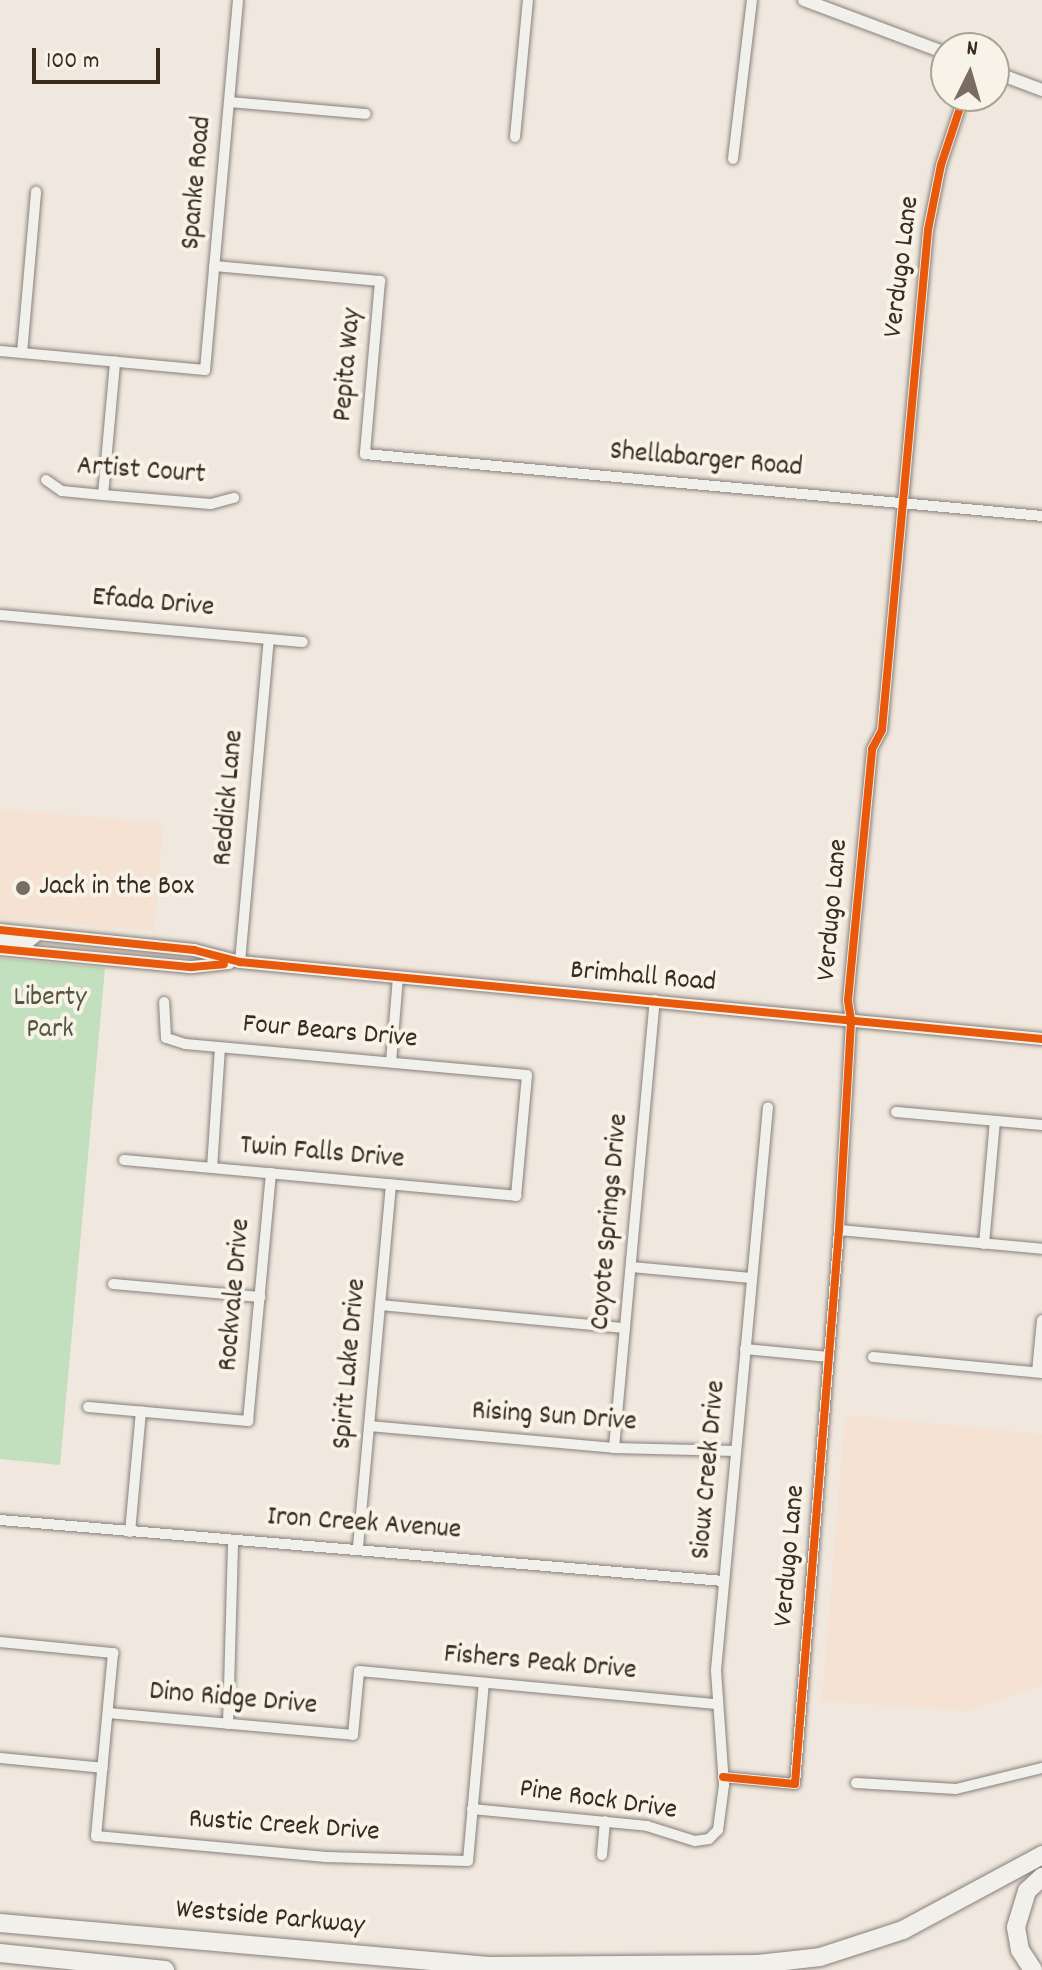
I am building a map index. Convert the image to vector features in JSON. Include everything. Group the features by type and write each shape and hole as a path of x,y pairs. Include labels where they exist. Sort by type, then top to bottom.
{"highway":[{"path":"489,1966 758,1964 820,1957 912,1926 1042,1855"},
{"path":"1033,1970 1020,1950 1016,1927 1027,1891 1042,1877"},
{"name":"Westside Parkway","path":"0,1923 535,1970"},
{"path":"0,1953 165,1970"}],"street":[{"name":"Spanke Road","path":"115,362 205,370 238,0"},
{"path":"515,137 528,0"},
{"path":"733,159 752,0"},
{"path":"804,0 930,47"},
{"path":"1010,78 1042,90"},
{"path":"229,102 365,114"},
{"name":"Verdugo Lane","path":"723,1777 795,1784 839,1230 851,1020 848,1000 872,749 882,730 928,230 941,165 959,112"},
{"path":"22,353 36,192"},
{"name":"Pepita Way","path":"214,266 380,281 365,454"},
{"path":"0,351 115,362 103,495"},
{"name":"Shellabarger Road","path":"365,454 1042,516"},
{"name":"Artist Court","path":"46,480 62,491 103,495 211,504 234,498"},
{"name":"Efada Drive","path":"0,615 303,642"},
{"name":"Reddick Lane","path":"240,962 269,639"},
{"name":"Brimhall Road","path":"0,930 153,946 240,962 1042,1039"},
{"path":"0,941 27,943 38,934"},
{"path":"74,956 85,948 139,951 153,946"},
{"name":"Brimhall Road","path":"0,949 192,967 240,962"},
{"path":"391,1062 398,977"},
{"name":"Coyote Springs Drive","path":"614,1448 655,1000"},
{"name":"Four Bears Drive","path":"164,1002 166,1038 220,1047 527,1075 516,1196"},
{"path":"212,1168 220,1047"},
{"name":"Sioux Creek Drive","path":"714,1835 721,1824 723,1777 716,1704 724,1581 768,1107"},
{"path":"896,1112 1042,1125"},
{"path":"984,1244 995,1121"},
{"name":"Twin Falls Drive","path":"124,1160 516,1196"},
{"name":"Rockvale Drive","path":"141,1411 248,1421 271,1173"},
{"name":"Spirit Lake Drive","path":"358,1547 391,1184"},
{"path":"839,1230 1042,1249"},
{"path":"631,1267 752,1278"},
{"path":"113,1284 260,1297"},
{"path":"380,1305 625,1328"},
{"path":"873,1357 1040,1373 1042,1320"},
{"path":"745,1349 829,1357"},
{"path":"88,1407 141,1411 130,1532"},
{"name":"Rising Sun Drive","path":"369,1426 614,1448 736,1451"},
{"name":"Iron Creek Avenue","path":"0,1520 233,1541 358,1547 724,1581"},
{"path":"228,1724 233,1541"},
{"path":"0,1642 113,1653 103,1768 0,1758"},
{"name":"Fishers Peak Drive","path":"353,1735 359,1671 716,1704"},
{"path":"472,1809 484,1683"},
{"name":"Dino Ridge Drive","path":"108,1713 353,1735"},
{"name":"Rustic Creek Drive","path":"103,1768 96,1836 326,1857 468,1861 472,1809"},
{"path":"856,1783 956,1789 1042,1768"},
{"name":"Pine Rock Drive","path":"472,1809 647,1826 695,1841 714,1835"},
{"path":"602,1855 605,1821"}],"shaded area":[{"path":"0,809 163,823 154,931 0,917"},
{"path":"845,1415 1042,1434 1042,1685 967,1711 822,1701"}],"green space":[{"name":"Liberty Park","path":"0,958 105,968 60,1465 0,1459"}],"cycle path":[{"path":"723,1777 795,1784 839,1230 851,1020 848,1000 872,749 882,730 928,230 941,165 959,112"},
{"path":"0,930 194,950 240,962 1042,1039"},
{"path":"0,949 192,967 224,964"}],"place":[{"name":"Jack in the Box","path":"23,888"}]}
